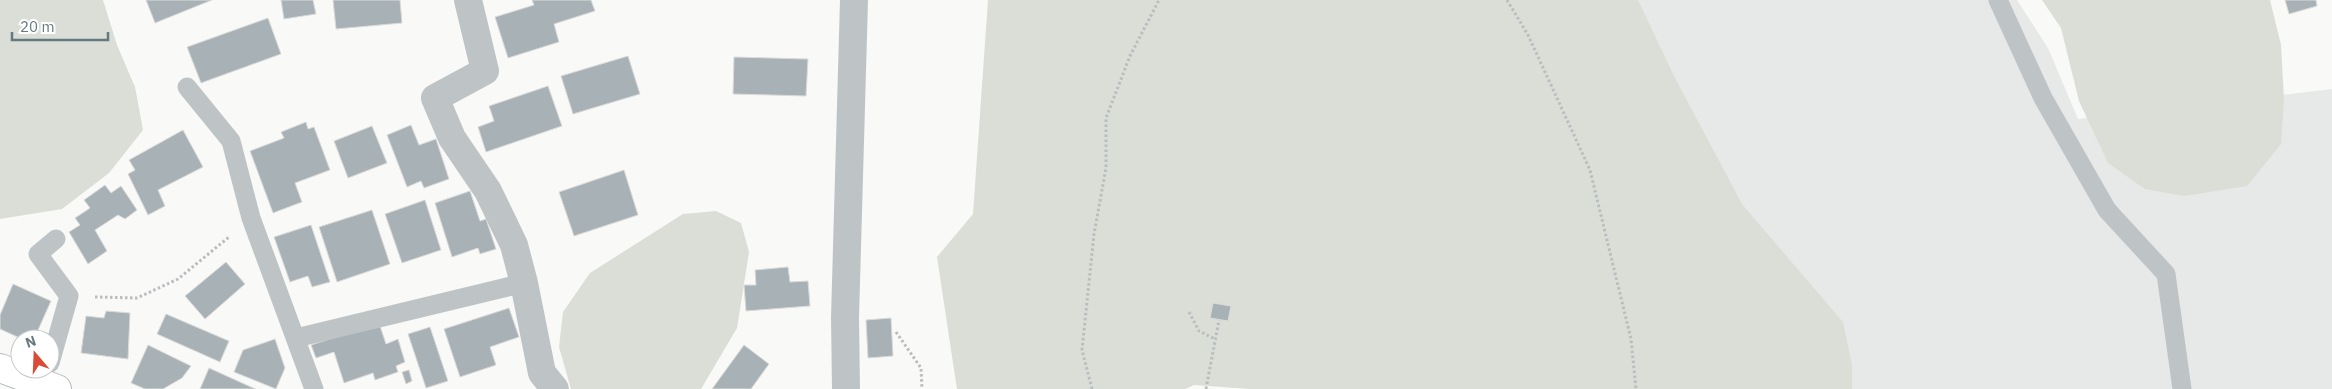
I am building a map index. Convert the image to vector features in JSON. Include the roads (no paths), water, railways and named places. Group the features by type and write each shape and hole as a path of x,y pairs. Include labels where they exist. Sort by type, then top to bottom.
{"street":[{"path":"468,0 485,71 435,98 452,138 488,191 514,245 524,283 542,373 555,389"},
{"path":"846,389 845,318 850,71 854,0"}],"lane":[{"path":"1998,0 2043,98 2107,210 2166,274 2182,389"},
{"path":"186,87 231,141 251,218 314,389"},
{"path":"56,238 38,254 69,296 60,334"},
{"path":"296,338 524,283"}]}
